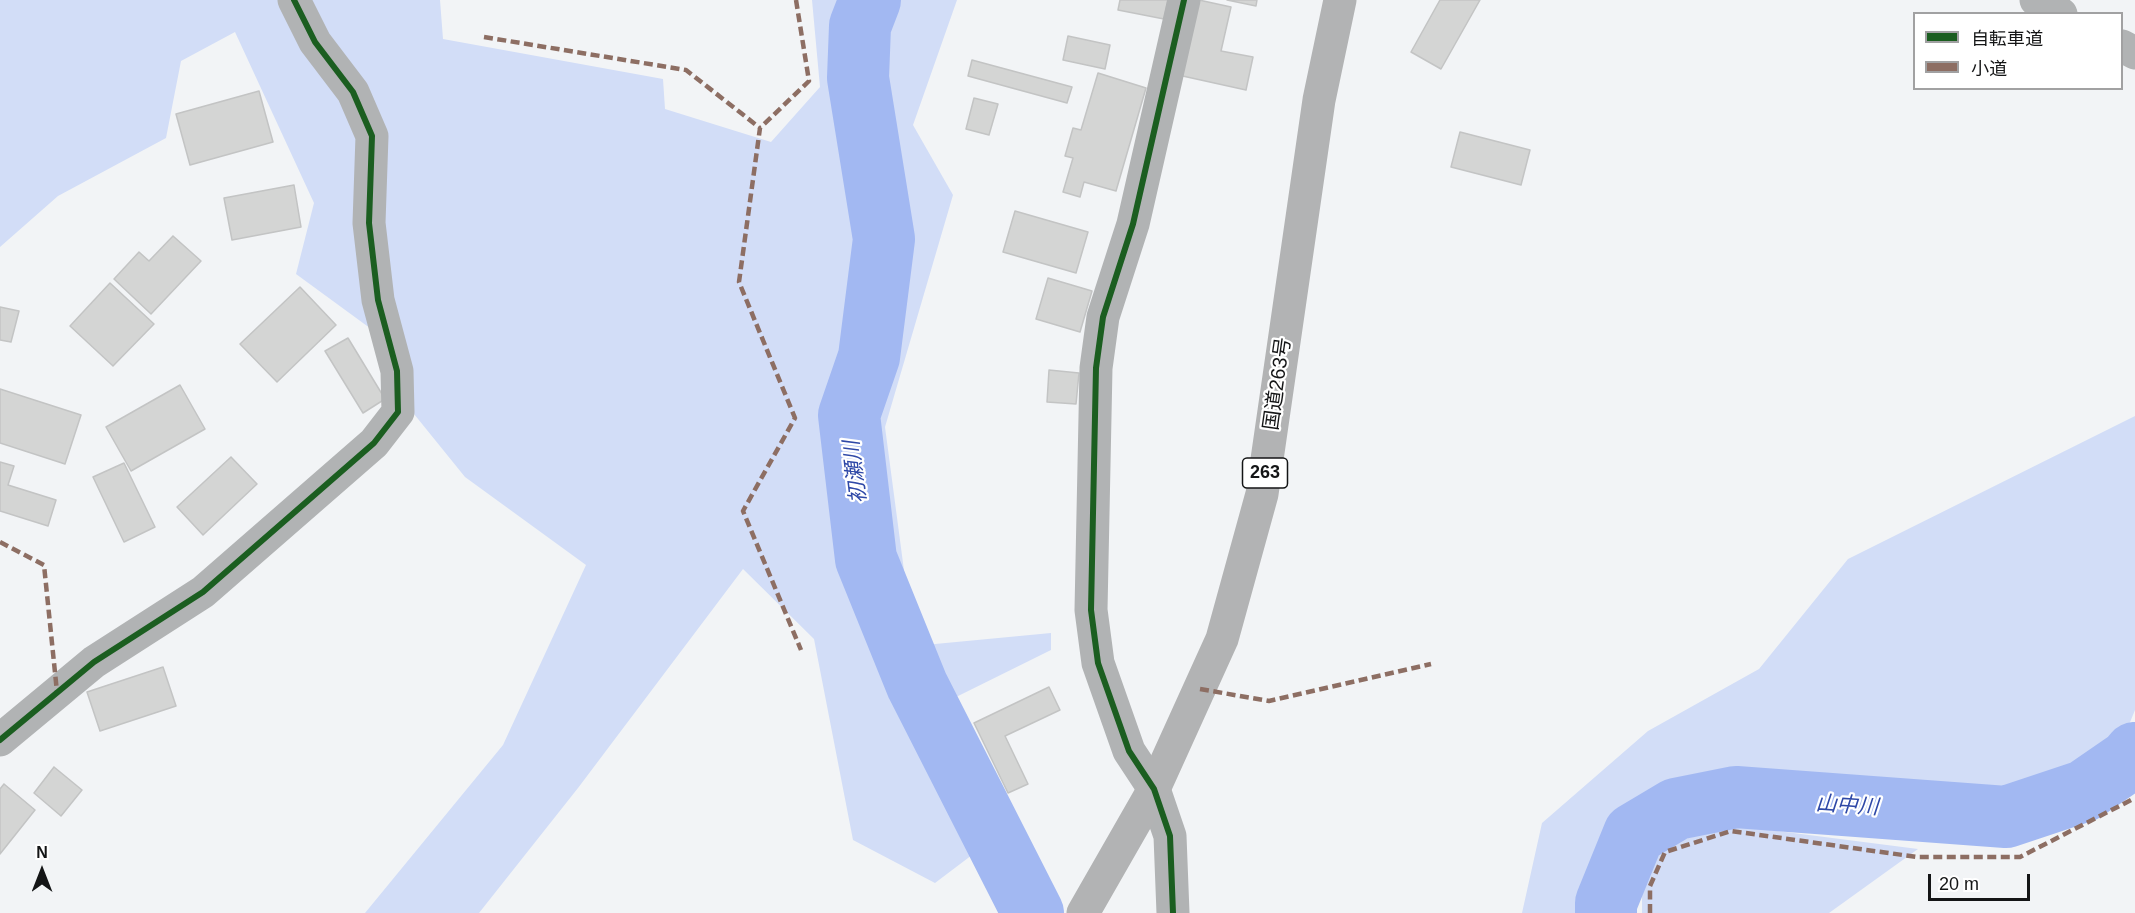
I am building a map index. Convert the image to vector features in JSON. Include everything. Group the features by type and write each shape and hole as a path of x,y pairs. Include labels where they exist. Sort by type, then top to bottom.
{"highway":[{"name":"国道263号","path":"1083,913 1154,789 1222,639 1262,494 1319,100 1340,0"}],"street":[{"path":"0,740 94,662 202,592 374,443 398,412 397,371 378,300 369,223 372,136 353,92 315,42 294,0"},
{"path":"1173,913 1170,836 1154,789 1129,751 1098,663 1091,610 1096,368 1104,317 1133,224 1184,0"},
{"path":"2036,0 2057,12"}],"shaded area":[{"path":"0,0 440,0 443,39 663,79 665,109 771,142 820,87 812,0 848,0 841,57 878,0 957,0 913,125 953,195 885,427 914,646 1051,633 1051,650 948,701 1009,827 935,883 853,840 814,639 743,569 578,788 479,913 365,913 503,745 586,565 465,477 414,414 404,353 296,274 314,203 235,32 181,61 166,138 58,196 0,247"},
{"path":"2135,416 2135,710 2126,732 2078,773 1992,802 1889,779 1689,789 1624,825 1589,905 1588,913 1522,913 1542,823 1648,731 1759,669 1848,559"},
{"path":"1731,825 1918,849 1829,913 1642,913 1642,882 1662,846"}],"building":[{"path":"1120,0 1168,0 1164,19 1118,10"},
{"path":"1199,0 1231,7 1221,51 1253,57 1246,90 1178,75"},
{"path":"1227,0 1257,0 1256,6"},
{"path":"1440,0 1480,0 1441,69 1411,52"},
{"path":"1068,36 1110,45 1105,69 1063,60"},
{"path":"972,60 1072,87 1067,103 968,76"},
{"path":"1098,73 1146,88 1116,191 1084,182 1080,197 1063,192 1073,158 1065,156 1073,128 1081,130"},
{"path":"259,91 273,142 190,165 176,114"},
{"path":"974,98 998,104 989,135 966,129"},
{"path":"1460,132 1530,150 1521,185 1451,167"},
{"path":"294,185 301,227 232,240 224,198"},
{"path":"1015,211 1088,232 1076,273 1003,252"},
{"path":"173,236 201,261 151,314 114,279 139,252 149,261"},
{"path":"1048,278 1092,291 1080,332 1036,319"},
{"path":"110,283 154,324 113,366 70,326"},
{"path":"300,287 336,325 277,382 240,344"},
{"path":"0,307 19,311 11,342 0,340"},
{"path":"348,338 385,399 363,413 325,351"},
{"path":"1049,370 1079,373 1076,404 1047,402"},
{"path":"180,385 205,429 131,471 106,427"},
{"path":"0,389 81,415 65,464 0,443"},
{"path":"231,457 257,484 203,535 177,507"},
{"path":"0,462 14,466 8,485 56,500 48,526 0,511"},
{"path":"124,463 155,527 124,542 93,477"},
{"path":"163,667 176,706 100,731 87,692"},
{"path":"1049,687 1060,710 1005,736 1028,784 1008,793 974,723"},
{"path":"54,767 82,790 61,816 34,793"},
{"path":"4,784 35,810 0,854 0,789"}],"waterway":[{"name":"初瀬川","path":"870,0 860,26 858,78 884,239 869,357 849,415 866,559 917,685 1033,913"},
{"name":"山中川","path":"1606,913 1606,903 1634,834 1676,809 1736,797 2006,817 2084,791 2129,760 2135,753"}],"marked path":[{"path":"796,0 809,81 760,128 739,282 795,418 743,511 801,650"},
{"path":"484,37 686,70 760,128"},
{"path":"0,542 44,565 57,692"},
{"path":"1200,689 1269,701 1431,664"},
{"path":"1650,913 1650,886 1665,852 1731,831 1917,857 2020,857 2135,798"}],"cycle path":[{"path":"0,740 94,662 203,592 374,443 398,412 397,371 378,300 369,223 372,136 353,92 315,42 294,0"},
{"path":"1173,913 1170,836 1154,789 1129,751 1098,663 1091,610 1096,368 1103,317 1133,224 1184,0"}]}
